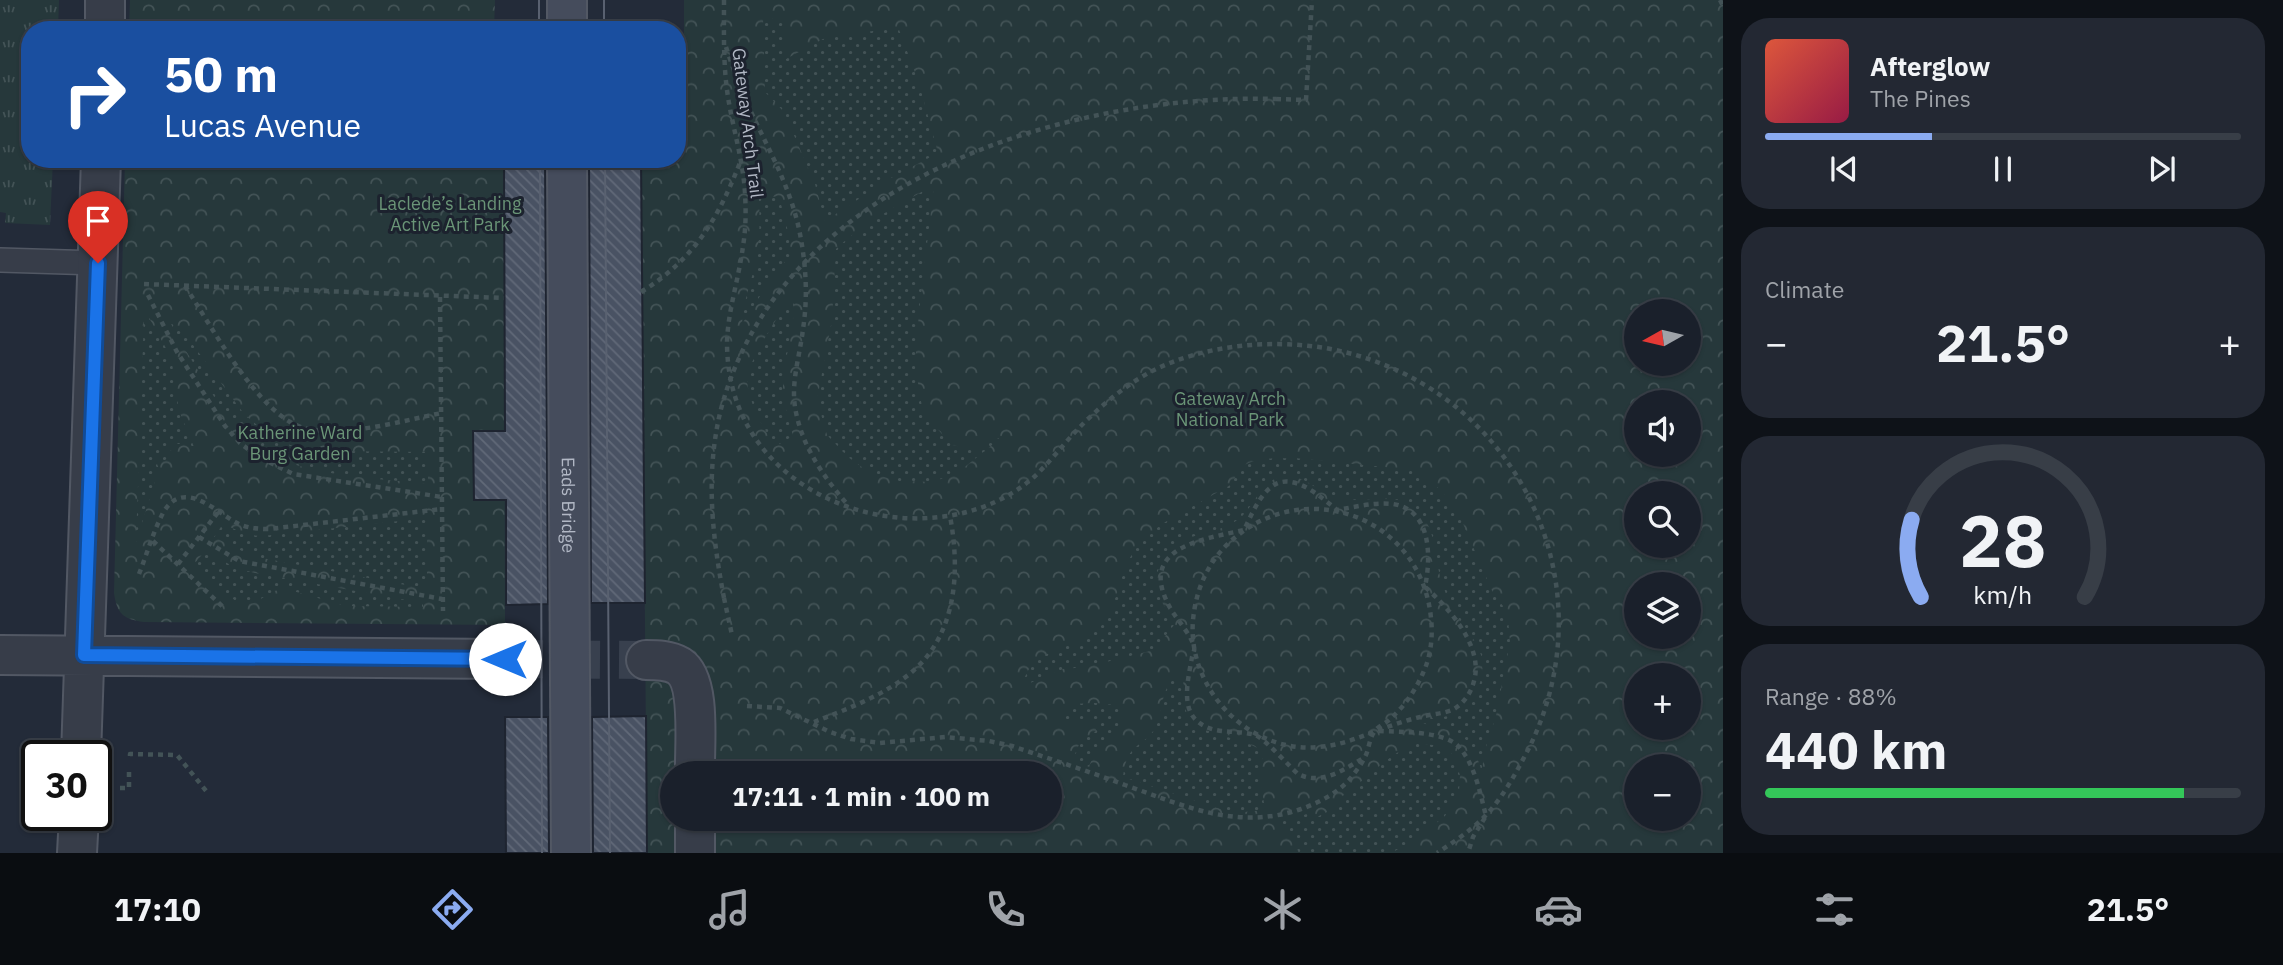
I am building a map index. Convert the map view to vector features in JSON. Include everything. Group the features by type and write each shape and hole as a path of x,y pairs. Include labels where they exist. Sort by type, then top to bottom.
{"main road":[{"path":"567,0 567,21"},
{"name":"Eads Bridge","path":"568,168 571,853"}],"street":[{"path":"105,0 105,21"},
{"path":"81,740 101,168"},
{"path":"0,655 505,659"},
{"path":"663,664 687,675 693,691 695,761"},
{"path":"77,853 78,831"},
{"path":"695,831 695,853"}],"lane":[{"path":"0,260 98,263"}],"path":[{"name":"Gateway Arch Trail","path":"724,0 725,74 741,159 746,218 727,340 733,390 752,436 764,452 806,487 849,506 898,519 927,519 978,509 1007,495 1032,478 1077,430 1123,389 1153,371 1184,358 1224,349 1273,343 1322,347 1364,356 1411,375 1452,401 1490,438 1513,469 1535,508 1549,551 1558,596 1557,643 1550,694 1515,775 1486,816 1437,853"},
{"path":"732,635 712,526 711,484 721,410 732,375 760,320 797,269 817,248 862,212 886,197 965,157 1031,132 1093,115 1193,101 1306,100 1312,0"},
{"path":"1720,0 1723,6"},
{"path":"724,39 742,93 789,194 800,233 806,268 807,301 794,385 795,407 801,430 810,454 829,483 849,506"},
{"path":"641,292 688,256 710,228 730,189 741,159"},
{"path":"442,497 293,474 257,456 240,443 225,426 177,352 157,316 144,284 504,298"},
{"path":"185,286 249,384 265,404 284,419 303,428 328,431 355,429 442,413"},
{"path":"440,297 443,614"},
{"path":"747,706 780,708 851,739 880,743 945,737 1012,746 1218,815 1249,819 1285,814 1319,802 1349,780 1365,757 1375,731 1405,704 1425,668 1432,628 1425,587 1415,566 1400,546 1382,530 1337,510 1315,492 1290,482 1279,482 1270,488 1244,530 1191,542 1168,557 1162,571 1163,594 1194,646 1187,699 1193,717 1201,724 1213,729 1258,735 1298,774 1306,778 1325,778 1365,757"},
{"path":"137,578 164,512 171,503 180,499 200,499 247,527 269,529 442,509"},
{"path":"1384,503 1409,510 1424,530 1429,547 1425,587 1444,604 1468,639 1476,664 1472,689 1466,699 1446,712 1419,717 1346,743 1317,748 1286,746 1258,735 1239,723 1210,691 1200,670 1192,627 1194,606 1201,585 1209,566 1223,548 1261,519 1285,511 1312,508 1337,510 1384,503"},
{"path":"178,564 219,511"},
{"path":"813,723 881,692 924,660 932,648 946,619 954,586 955,556 950,516"},
{"path":"199,537 239,561 442,599"},
{"path":"153,541 220,605"},
{"path":"1375,731 1440,737 1457,744 1477,782 1486,816 1468,853"},
{"path":"135,754 177,755 207,792"}],"green space":[{"path":"0,0 59,0 58,21 21,21 21,168 53,168 50,225 5,223 6,213 0,212"},
{"path":"130,0 495,0 494,21 129,21"},
{"name":"Gateway Arch National Park","path":"684,0 1723,0 1723,853 647,853 641,168 686,168"},
{"path":"763,18 784,20 786,59 823,39 898,27 919,83 938,153 891,178 825,221 815,184 784,112 765,92"},
{"name":"Katherine Ward Burg Garden","path":"125,168 504,168 505,625 144,622 122,614 114,593"},
{"path":"934,185 915,365 923,413 952,445 971,449 1002,437 961,470 934,482 899,481 870,473 848,457 827,435 817,400 832,320 836,249 871,222"},
{"path":"779,196 791,255 774,274 742,324 758,249 759,199"},
{"path":"794,294 793,320 783,378 783,398 793,436 776,446 757,415 747,381 758,350"},
{"path":"144,316 148,316 172,359 180,413 194,447 173,444 175,449 165,452 167,459 157,464 159,469 136,542"},
{"path":"168,317 182,330 244,414 265,432 290,445 317,451 428,452 428,484 329,473 280,459 259,449 241,435 226,416"},
{"path":"1294,458 1414,470 1441,490 1461,519 1493,593 1503,606 1508,619 1510,642 1482,772 1465,739 1452,731 1423,723 1424,719 1451,715 1469,703 1478,689 1482,672 1481,655 1477,645 1456,615 1446,594 1432,537 1424,519 1418,511 1400,500 1337,498 1291,476 1276,478 1270,482 1240,518 1184,541 1163,559 1157,576 1157,586 1174,625 1154,650 1086,667 1063,669 1023,686 1027,673 1043,656 1078,641 1099,628 1113,605 1131,556 1156,528 1228,486 1248,463"},
{"path":"427,518 427,589 252,556 214,537 223,524 248,535 263,536"},
{"path":"205,551 236,568 255,573 423,603 423,607 346,606 286,589 274,591 254,603 244,604 228,595 195,563"},
{"path":"1174,678 1184,678 1183,699 1187,714 1195,724 1264,752 1259,771 1265,810 1227,811 1123,777 1128,756 1153,732 1164,694"},
{"path":"1095,703 1121,707 1122,719 1135,719 1108,739 1089,766 1073,759 1080,742 1096,731 1096,725 1092,720 1071,722 1063,717 1063,710 1073,704"},
{"path":"1415,743 1442,746 1451,753 1457,764 1460,776 1459,791 1445,816 1415,840 1391,853 1299,853 1288,830 1280,822 1310,813 1313,819 1343,804 1340,798 1385,761"}],"building":[{"path":"504,168 545,168 548,604 506,605 506,500 474,500 473,431 505,431"},
{"path":"589,168 641,168 645,603 591,603"},
{"path":"646,716 647,853 593,853 592,717"},
{"path":"505,717 548,717 549,853 506,853"}],"tunnel":[{"path":"505,659 646,660"}],"tram line":[{"path":"539,0 539,21"},
{"path":"604,0 604,21"},
{"path":"540,168 542,853"},
{"path":"605,168 610,853"}],"route":[{"path":"98,263 84,655 505,659"}],"park label":[{"name":"Laclede’s Landing Active Art Park","path":"450,213"}]}
